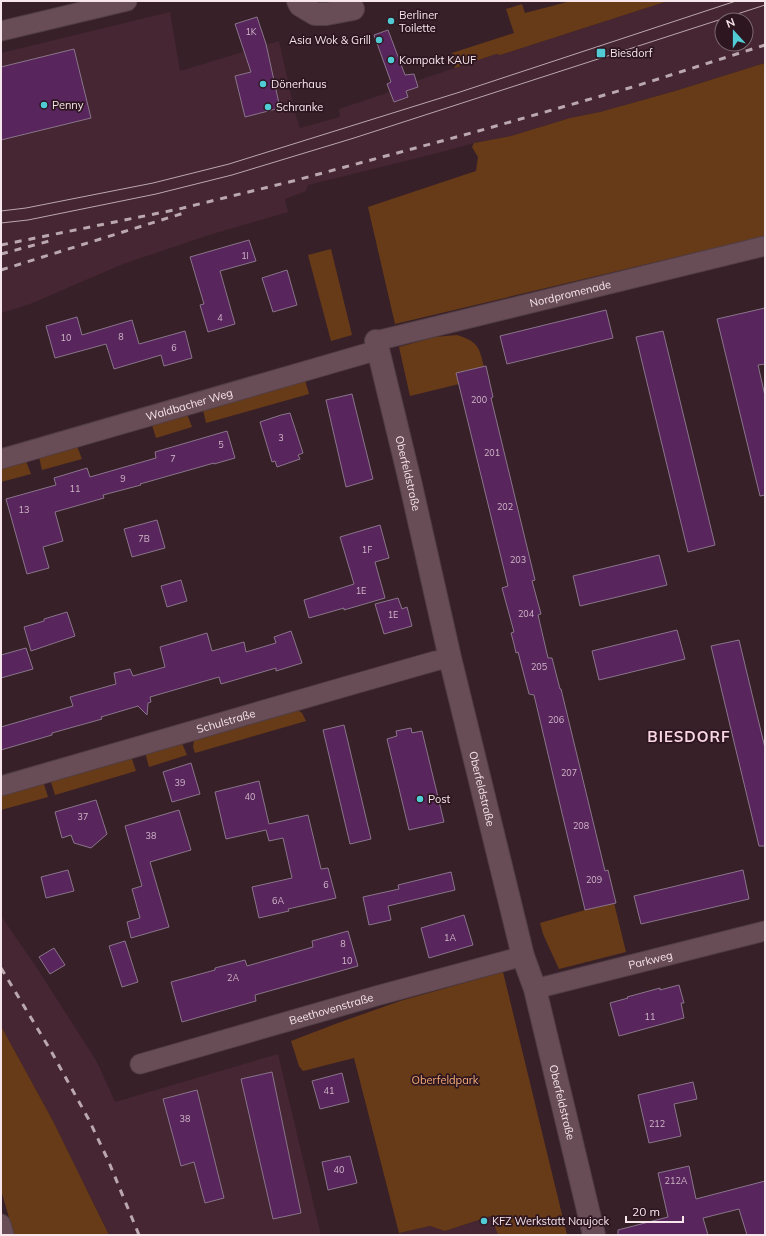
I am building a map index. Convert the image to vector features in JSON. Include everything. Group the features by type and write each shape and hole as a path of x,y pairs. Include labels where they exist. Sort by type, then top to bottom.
{"street":[{"path":"1,30 127,1"},
{"path":"298,1 300,5 315,14 326,14 353,9"},
{"name":"Nordpromenade","path":"377,346 765,246"},
{"name":"Waldbacher Weg","path":"1,459 377,346"},
{"name":"Oberfeldstraße","path":"377,346 416,503 450,658 523,956 535,989 594,1235"},
{"name":"Schulstraße","path":"1,786 427,663 450,658"},
{"name":"Parkweg","path":"535,989 765,930"},
{"name":"Beethovenstraße","path":"140,1064 523,956"},
{"path":"1,1224 4,1235"}],"shaded area":[{"path":"668,1 765,1 765,63 675,91 600,112 570,118 511,136 474,143 308,185 306,191 285,199 288,212 209,235 123,264 30,304 1,313 1,53 170,12 180,71 279,41 295,113 300,128 340,117 339,109 390,92 387,84 414,75 416,81 496,54 500,55"},
{"path":"1,916 35,965 97,1062 115,1102 278,1054 321,1235 109,1235 53,1121 1,1026"},
{"name":"KFZ Werkstatt Naujock","path":"492,1216 498,1235 399,1235 399,1233 430,1226 445,1231"}],"green space":[{"path":"571,1 668,1 455,68 452,53 514,33 506,9 522,4 525,13"},
{"path":"765,63 765,236 395,324 368,207 476,171 478,157 472,147 474,143 511,136 570,118 600,112 675,91"},
{"path":"331,249 352,335 331,341 308,255"},
{"path":"457,335 469,340 479,349 484,367 459,384 410,396 399,347 435,337"},
{"path":"305,380 309,394 206,423 203,410"},
{"path":"187,414 192,427 156,438 152,425"},
{"path":"77,446 82,459 42,470 39,457"},
{"path":"26,461 31,474 1,482 1,468"},
{"path":"296,709 302,713 306,721 195,753 193,747 194,740"},
{"path":"181,741 187,755 149,767 145,752"},
{"path":"131,756 136,771 55,795 50,779"},
{"path":"43,781 48,797 1,810 1,795"},
{"path":"614,903 626,952 559,969 543,934 540,923"},
{"name":"Oberfeldpark","path":"503,972 567,1235 498,1235 491,1216 445,1231 430,1226 399,1233 354,1058 303,1071 299,1066 291,1041 400,1001"},
{"path":"1,1026 53,1121 109,1235 14,1235 1,1190"}],"building":[{"path":"257,17 266,44 280,108 245,117 235,76 251,72 235,24"},
{"path":"388,30 405,75 414,74 418,87 406,91 408,97 394,102 387,84 391,82 374,35"},
{"name":"Penny","path":"74,49 91,118 1,140 1,67"},
{"path":"249,240 256,261 220,271 235,324 208,332 200,305 204,304 190,257"},
{"path":"287,270 297,305 273,312 262,278"},
{"path":"765,308 765,364 758,365 765,396 765,495 760,496 717,319"},
{"path":"606,310 613,338 507,364 500,336"},
{"path":"77,317 82,335 132,320 139,344 185,331 192,358 164,366 161,355 114,369 106,344 55,358 46,326"},
{"path":"663,331 715,545 688,552 636,337"},
{"path":"486,366 493,397 491,398 535,580 532,581 541,614 538,615 548,658 552,658 561,689 605,871 608,870 616,903 585,910 534,695 529,694 518,652 516,653 511,633 514,632 502,588 508,586 456,373"},
{"path":"352,394 373,479 346,487 326,400"},
{"path":"290,413 303,453 298,455 300,459 277,467 275,461 272,462 260,422"},
{"path":"227,431 235,458 103,495 104,498 55,512 63,541 43,547 49,568 27,574 6,499 56,485 54,478 87,468 90,477 156,458 155,452"},
{"path":"157,520 165,548 132,557 124,529"},
{"path":"380,525 389,558 375,562 385,598 309,618 304,600 354,584 340,537"},
{"path":"659,555 667,585 580,606 573,576"},
{"path":"181,580 187,601 167,607 161,586"},
{"path":"398,598 402,609 407,607 412,626 384,634 375,604"},
{"path":"67,612 75,636 31,651 24,627"},
{"path":"677,630 685,659 599,680 592,651"},
{"path":"291,631 302,663 276,671 276,668 221,684 219,677 150,697 151,702 148,703 147,715 138,706 101,717 102,719 52,733 52,735 1,750 1,727 73,706 70,697 116,684 114,673 130,669 133,676 165,667 160,647 207,633 212,651 244,642 246,652 276,643 274,637"},
{"path":"739,640 765,748 765,846 759,846 711,646"},
{"path":"26,648 33,669 1,678 1,655"},
{"path":"344,725 371,839 350,844 323,730"},
{"name":"Post","path":"411,728 412,733 422,731 444,822 409,830 387,739 397,736 396,731"},
{"path":"191,763 200,794 172,802 163,772"},
{"path":"259,781 269,824 308,815 321,869 328,868 336,898 288,909 289,911 259,918 252,887 292,878 283,838 269,841 266,830 226,839 215,792"},
{"path":"96,800 107,834 91,848 74,843 71,835 62,838 55,812"},
{"path":"179,810 191,850 150,862 169,927 131,938 127,922 140,918 132,889 142,886 125,826"},
{"path":"68,870 74,891 46,898 41,877"},
{"path":"743,870 749,899 641,924 634,896"},
{"path":"451,872 455,890 388,906 391,920 369,925 363,897 399,889 398,885"},
{"path":"464,915 473,945 429,958 421,928"},
{"path":"348,931 358,966 255,995 256,1001 182,1022 171,982 245,960 247,966 313,947 312,941"},
{"path":"125,941 138,982 122,987 109,946"},
{"path":"54,948 65,965 50,974 39,957"},
{"path":"679,985 684,1003 681,1003 684,1018 619,1036 610,1003 660,988 660,990"},
{"path":"272,1072 301,1213 273,1219 241,1079"},
{"path":"342,1073 349,1102 320,1109 312,1081"},
{"path":"693,1082 697,1099 674,1104 681,1136 649,1143 638,1095"},
{"path":"197,1090 224,1198 205,1203 194,1162 181,1166 163,1099"},
{"path":"350,1156 357,1183 328,1190 322,1162"},
{"path":"689,1166 696,1199 765,1181 765,1235 747,1235 739,1209 703,1218 708,1235 618,1235 618,1230 668,1217 658,1173"}],"tram line":[{"path":"1,211 26,208 153,183 229,164 460,92 736,1"},
{"path":"1,223 28,220 156,194 232,175 354,138 765,5"}],"railway":[{"path":"1,245 179,209 293,181 475,132 636,86 765,45"},
{"path":"1,270 187,212"},
{"path":"1,254 53,240"},
{"path":"1,968 51,1051 89,1120 108,1160 139,1235"}],"place":[{"name":"Berliner Toilette","path":"391,21"},
{"name":"Asia Wok & Grill","path":"379,40"},
{"name":"Biesdorf","path":"601,53"},
{"name":"Kompakt KAUF","path":"391,60"},
{"name":"Dönerhaus","path":"263,84"},
{"name":"Penny","path":"44,105"},
{"name":"Schranke","path":"268,107"},
{"name":"Post","path":"420,799"},
{"name":"KFZ Werkstatt Naujock","path":"484,1221"}],"district":[{"name":"BIESDORF","path":"689,737"}]}
